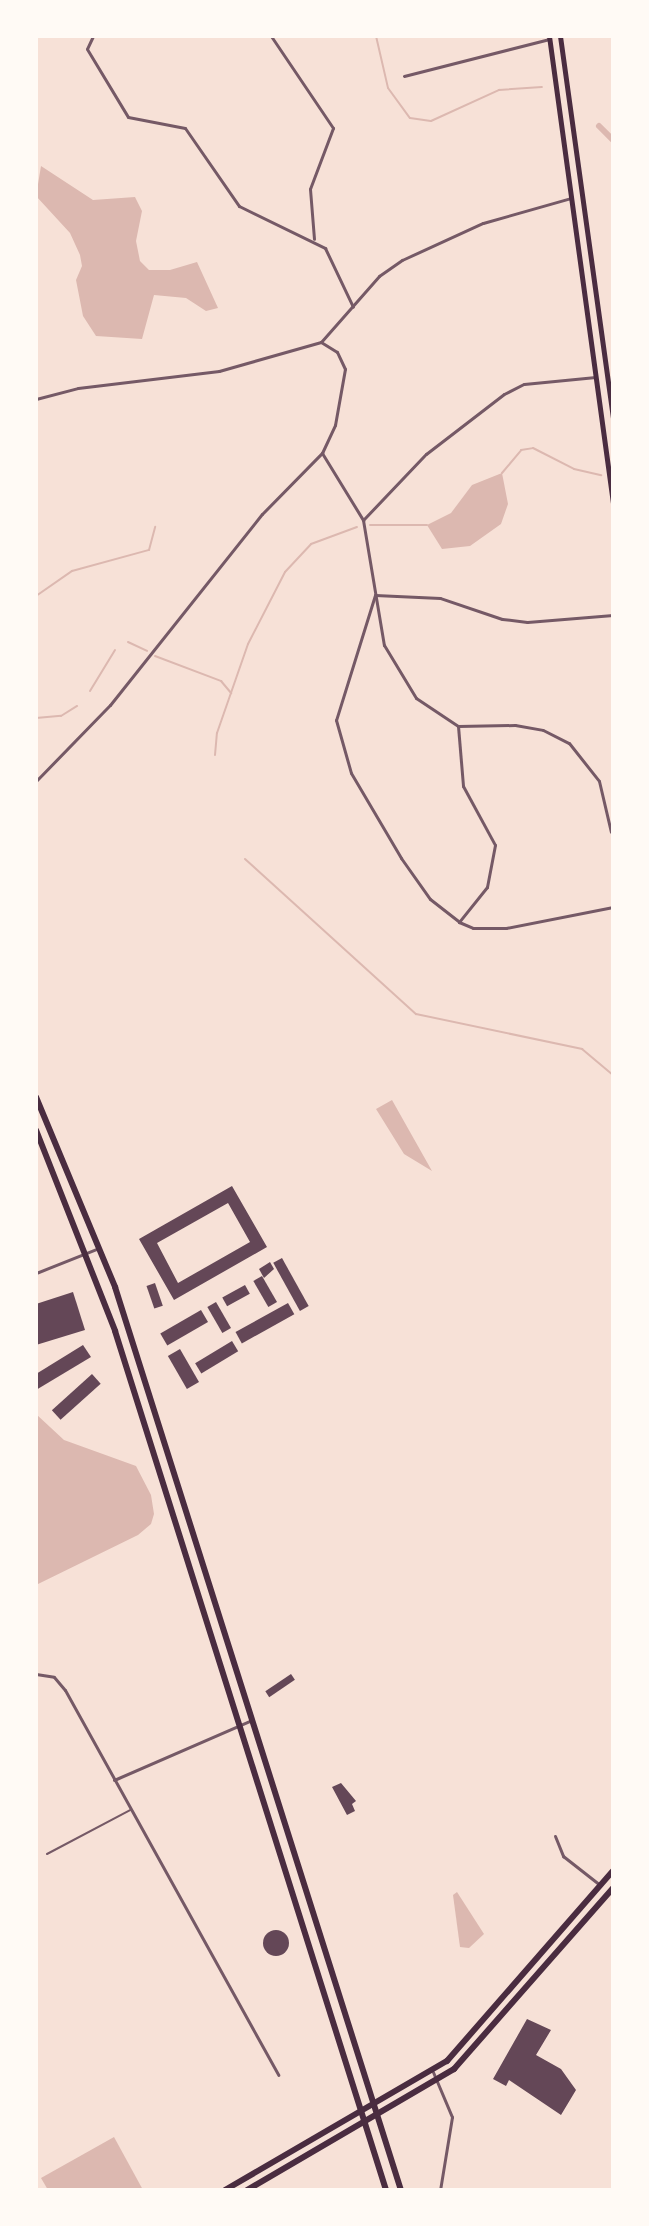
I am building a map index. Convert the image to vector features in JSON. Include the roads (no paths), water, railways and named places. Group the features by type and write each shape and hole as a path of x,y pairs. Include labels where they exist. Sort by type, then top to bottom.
{"main road":[{"path":"613,419 560,37 549,38 613,503"},
{"path":"571,198 582,198"},
{"path":"596,377 607,376"},
{"path":"36,1097 101,1247 401,2190"},
{"path":"36,1130 88,1253 386,2190"},
{"path":"267,1812 280,1808"},
{"path":"225,2190 433,2072 475,2034 613,1871"},
{"path":"247,2190 439,2081 483,2041 613,1888"},
{"path":"309,1946 324,1945"}],"street":[{"path":"93,36 88,43 128,117 185,128 247,213 314,239 325,248 353,307"},
{"path":"271,36 333,128 310,189 314,239"},
{"path":"404,76 549,38"},
{"path":"36,399 78,388 219,371 321,342 379,276 402,260 483,223 571,198"},
{"path":"36,781 110,705 262,514 322,453 335,425 345,369 337,352 321,342"},
{"path":"363,520 392,484 504,394 524,384 596,377"},
{"path":"322,453 363,520 384,645 416,698 458,726 515,725 543,730 569,743 599,781 611,832"},
{"path":"375,595 440,598 502,619 527,622 613,615"},
{"path":"375,595 337,704 340,743 351,773 401,858 430,899 459,922 473,928 506,928 613,907"},
{"path":"458,726 463,786 495,845 487,887 459,922"},
{"path":"36,1273 101,1247"},
{"path":"146,1429 159,1424"},
{"path":"36,1674 47,1674 65,1690 278,2075"},
{"path":"114,1780 252,1720"},
{"path":"555,1836 563,1856 600,1886"},
{"path":"433,2072 452,2117 440,2190"}],"lane":[{"path":"47,1854 131,1809"}],"waterway":[{"path":"376,36 388,88 410,118 431,121 499,90 542,87"},
{"path":"599,126 613,140"},
{"path":"502,473 521,450 533,448 574,469 601,475"},
{"path":"370,525 427,525"},
{"path":"36,596 72,571 149,550 155,527"},
{"path":"215,755 217,733 248,644 285,572 311,544 357,527"},
{"path":"128,642 147,651"},
{"path":"90,691 115,650"},
{"path":"155,656 221,681 231,693"},
{"path":"36,718 61,716 77,706"},
{"path":"245,859 416,1014 582,1049 613,1075"}]}
